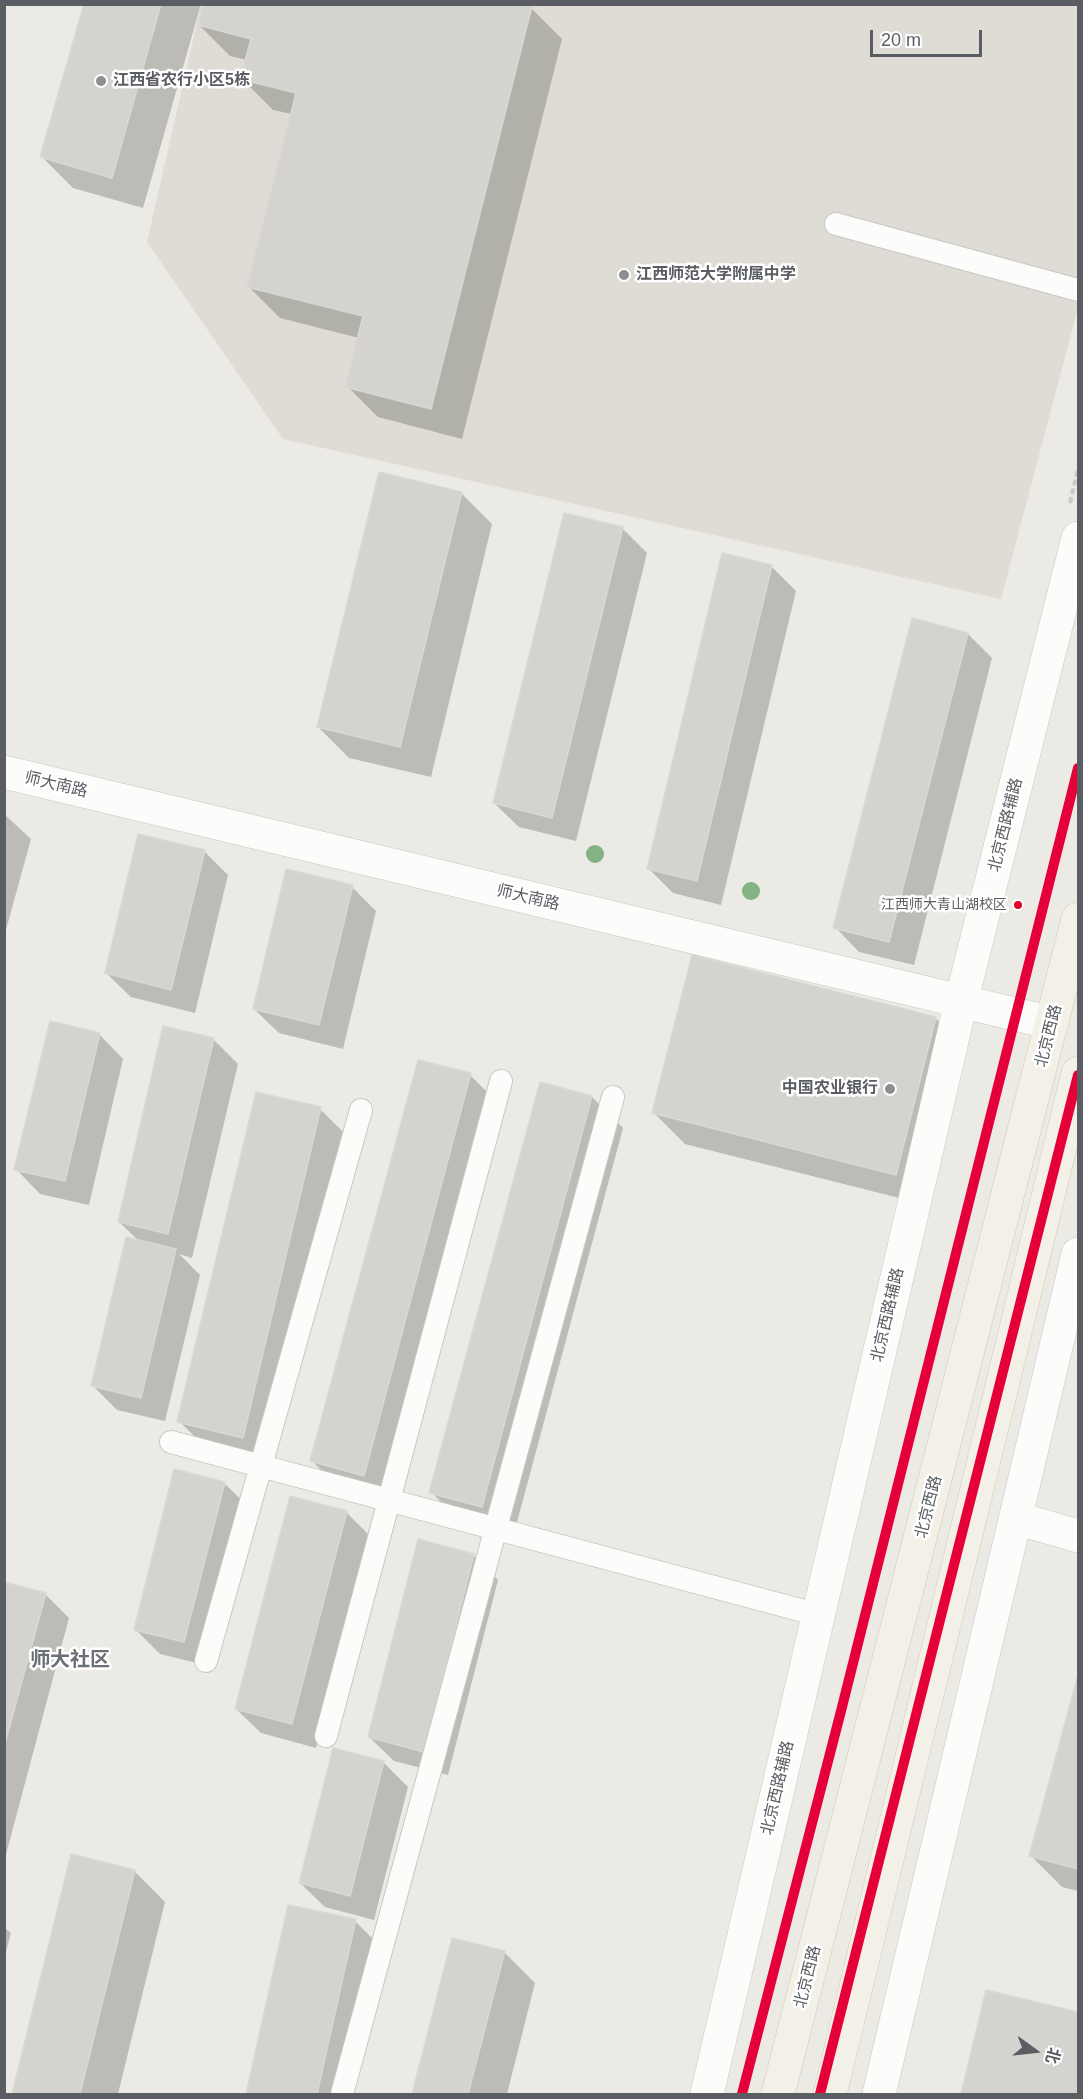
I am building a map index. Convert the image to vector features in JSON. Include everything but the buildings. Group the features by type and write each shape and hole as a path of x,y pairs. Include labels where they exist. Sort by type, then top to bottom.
{"main road":[{"name":"北京西路辅路","path":"707,2094 961,1002 1078,537"},
{"name":"师大南路","path":"4,772 1052,1023"},
{"name":"北京西路","path":"778,2094 1078,919"},
{"path":"830,2094 1078,1073"},
{"path":"879,2094 1078,1254"},
{"path":"1016,1518 1078,1536"}],"lane":[{"path":"836,224 1078,290"},
{"path":"326,1736 501,1081"},
{"path":"342,2094 613,1097"},
{"path":"206,1661 361,1110"},
{"path":"171,1442 819,1615"}],"shaded area":[{"name":"江西师范大学附属中学","path":"201,5 1078,5 1078,308 1001,599 283,439 147,242"}],"transit line":[{"path":"742,2094 841,1711 1078,768"},
{"path":"820,2094 1078,1075"}],"place":[{"name":"江西省农行小区5栋","path":"101,81"},
{"name":"江西师范大学附属中学","path":"624,275"},
{"name":"江西师大青山湖校区","path":"1018,905"},
{"name":"中国农业银行","path":"890,1089"}],"district":[{"name":"师大社区","path":"70,1660"}]}
